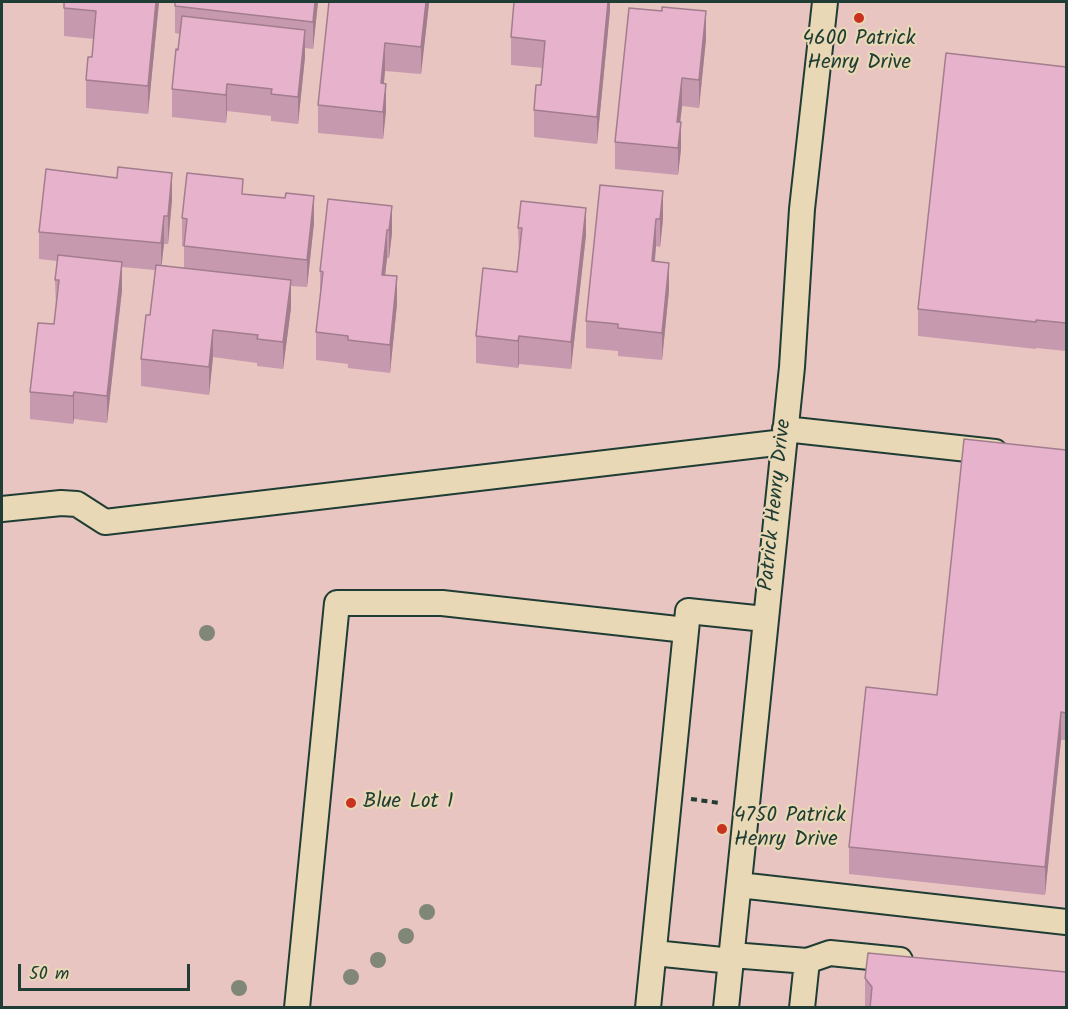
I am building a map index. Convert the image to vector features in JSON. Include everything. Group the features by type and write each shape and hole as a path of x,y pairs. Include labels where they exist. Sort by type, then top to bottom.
{"street":[{"name":"Patrick Henry Drive","path":"726,1008 792,367 802,210 825,2"},
{"path":"2,509 61,503 77,504 105,522 785,435 1012,453"},
{"path":"297,1008 337,603 442,603 686,630"},
{"path":"648,1008 688,611 765,619"},
{"path":"739,885 1066,922"},
{"path":"654,953 807,961 830,953 925,963"},
{"path":"802,1008 807,961"}],"shaded area":[{"path":"2,2 1066,2 1066,1007 2,1007"}],"building":[{"path":"64,2 156,2 148,86 86,80 88,57 92,57 96,11 64,8"},
{"path":"175,2 315,2 313,22 175,6"},
{"path":"329,2 426,2 421,47 385,43 381,83 386,84 383,112 318,105"},
{"path":"514,2 608,2 597,117 534,110 536,85 541,85 545,41 511,37"},
{"path":"662,7 706,11 699,80 682,78 677,122 681,122 678,148 615,142 629,8 662,11"},
{"path":"182,16 305,30 298,97 271,94 272,89 227,84 226,95 172,89"},
{"path":"946,53 1066,67 1066,323 1036,320 1036,322 918,309"},
{"path":"118,167 172,173 168,216 164,216 161,243 39,232 46,169 117,178"},
{"path":"187,173 243,179 242,194 285,198 286,193 314,196 307,260 184,246 187,219 182,218"},
{"path":"600,185 663,191 660,219 656,219 652,261 669,263 662,333 618,328 618,324 586,321"},
{"path":"328,199 392,206 382,275 397,276 390,345 348,340 348,336 316,332"},
{"path":"521,201 586,208 571,342 519,336 518,341 476,336 483,268 517,272 522,228 518,228"},
{"path":"58,255 122,262 107,396 74,392 73,396 30,392 38,323 54,324 59,280 55,280"},
{"path":"156,265 291,280 283,342 257,339 258,335 213,330 209,367 141,359 146,315 150,315"},
{"path":"964,439 1066,450 1066,713 1061,712 1045,867 849,847 866,687 937,695"},
{"path":"868,953 1066,972 1066,1008 870,1008 872,987 865,978"}],"place":[{"name":"4600 Patrick Henry Drive","path":"859,18"},
{"name":"Blue Lot 1","path":"351,803"},
{"name":"4750 Patrick Henry Drive","path":"722,829"}]}
